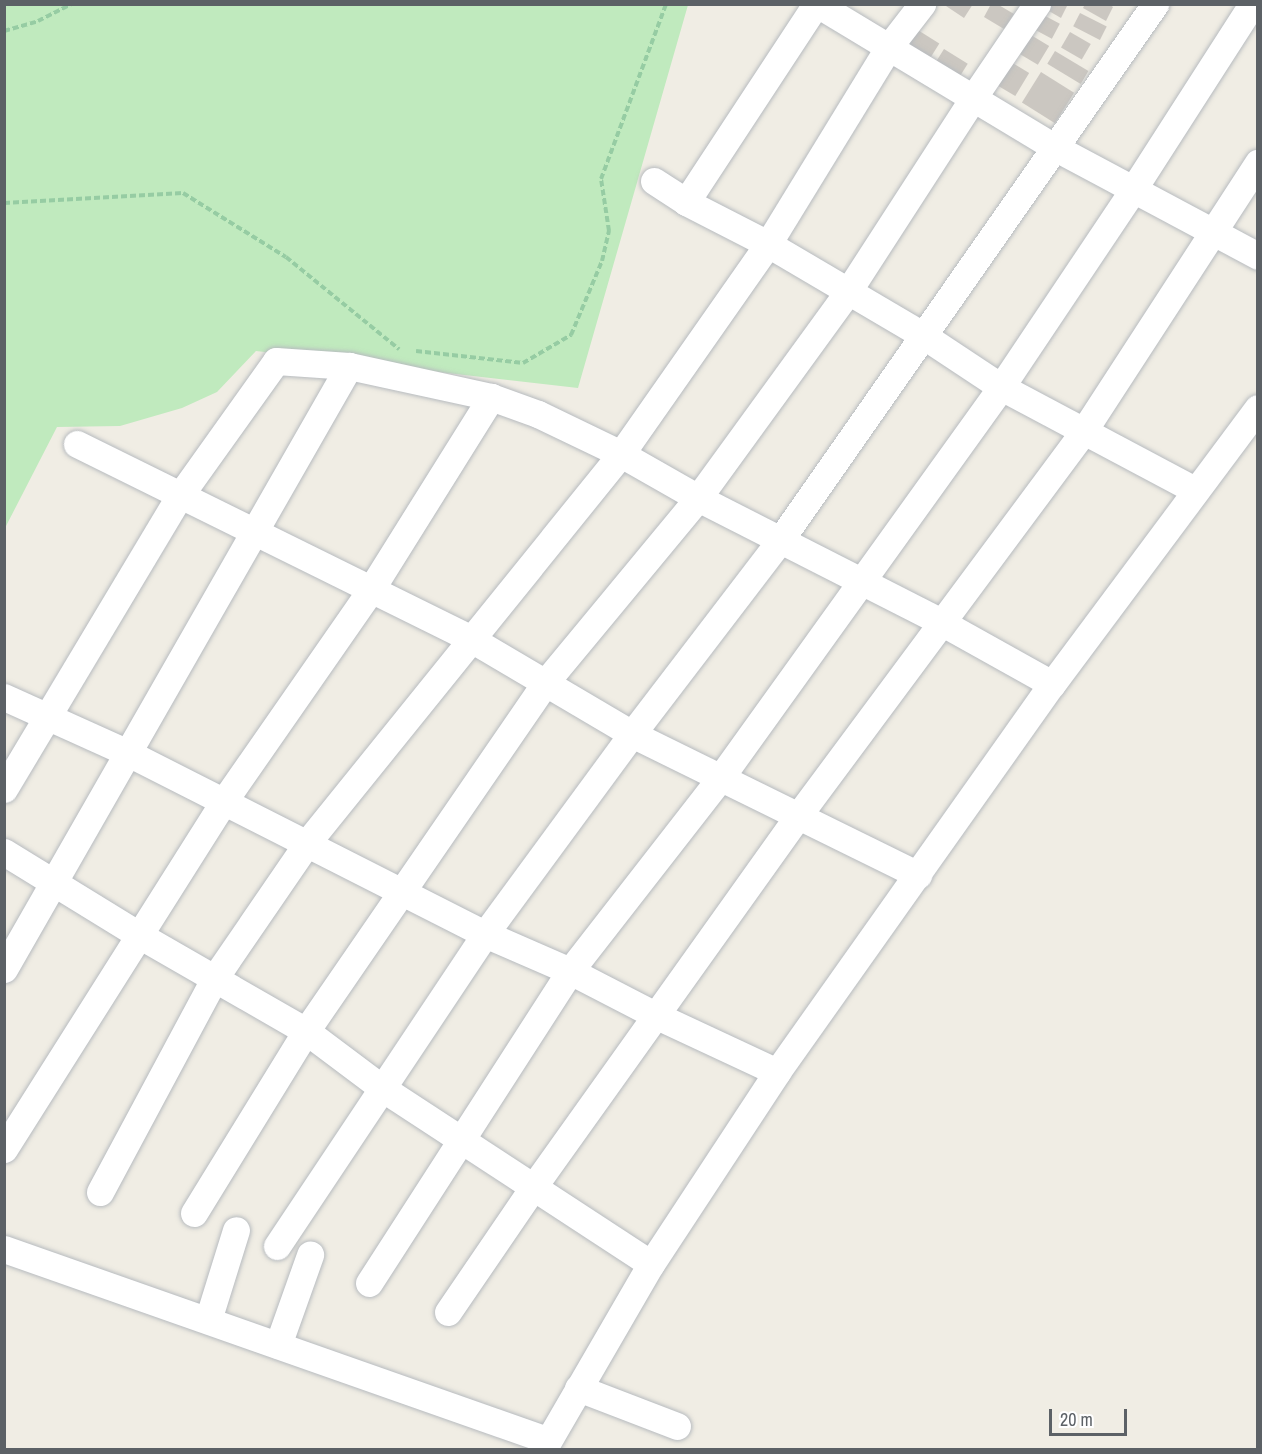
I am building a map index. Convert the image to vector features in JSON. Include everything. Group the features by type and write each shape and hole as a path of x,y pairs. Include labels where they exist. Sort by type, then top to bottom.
{"street":[{"path":"686,202 817,4 1054,147 1257,256"},
{"path":"99,1192 214,979 307,843 621,454 768,244 888,48 922,4"},
{"path":"194,1213 306,1031 546,683 698,498 847,293 973,98 1037,4"},
{"path":"277,1246 485,934 632,734 781,539 1155,4"},
{"path":"369,1283 570,971 721,777 1001,387 1134,188 1252,4"},
{"path":"448,1312 534,1186 798,816 1083,432 1257,163"},
{"path":"654,181 686,202 768,244 847,293 924,336 1001,387 1195,490"},
{"path":"4,789 179,497 276,361 349,366 491,397 538,414 621,454 698,498 941,622 1052,684"},
{"path":"4,969 349,366"},
{"path":"4,1149 224,801 370,591 491,397"},
{"path":"4,1249 278,1345 545,1445 651,1264 777,1072 1052,684 1257,408"},
{"path":"77,444 179,497 255,531 370,591 471,639 632,734 918,874"},
{"path":"4,697 128,753 485,934 570,971 657,1016 777,1072"},
{"path":"4,852 55,881 139,935 306,1031 382,1088 462,1138 651,1264"},
{"path":"208,1320 236,1230"},
{"path":"278,1345 310,1256"},
{"path":"578,1388 677,1426"}],"path":[{"path":"4,31 38,21 71,4"},
{"path":"4,203 183,193 286,257 399,349 522,363 571,335 602,261 609,231 601,179 666,4"}],"green space":[{"path":"5,5 688,5 578,388 256,351 217,392 182,408 120,426 57,427 5,528"}],"building":[{"path":"943,4 973,4 964,18"},
{"path":"991,4 997,4 1014,14 1004,29 984,17"},
{"path":"1044,4 1068,4 1061,18 1042,7"},
{"path":"1085,4 1109,4 1113,7 1106,21 1083,8"},
{"path":"1036,11 1060,24 1052,39 1028,26"},
{"path":"1080,13 1107,27 1100,40 1073,26"},
{"path":"913,27 939,43 929,60 902,44"},
{"path":"1026,32 1049,46 1038,65 1015,51"},
{"path":"1070,32 1091,44 1082,60 1061,48"},
{"path":"944,49 968,64 958,79 934,64"},
{"path":"1055,51 1088,71 1081,84 1047,64"},
{"path":"1006,59 1029,73 1015,96 992,82"},
{"path":"1041,72 1074,93 1055,123 1022,103"}]}
